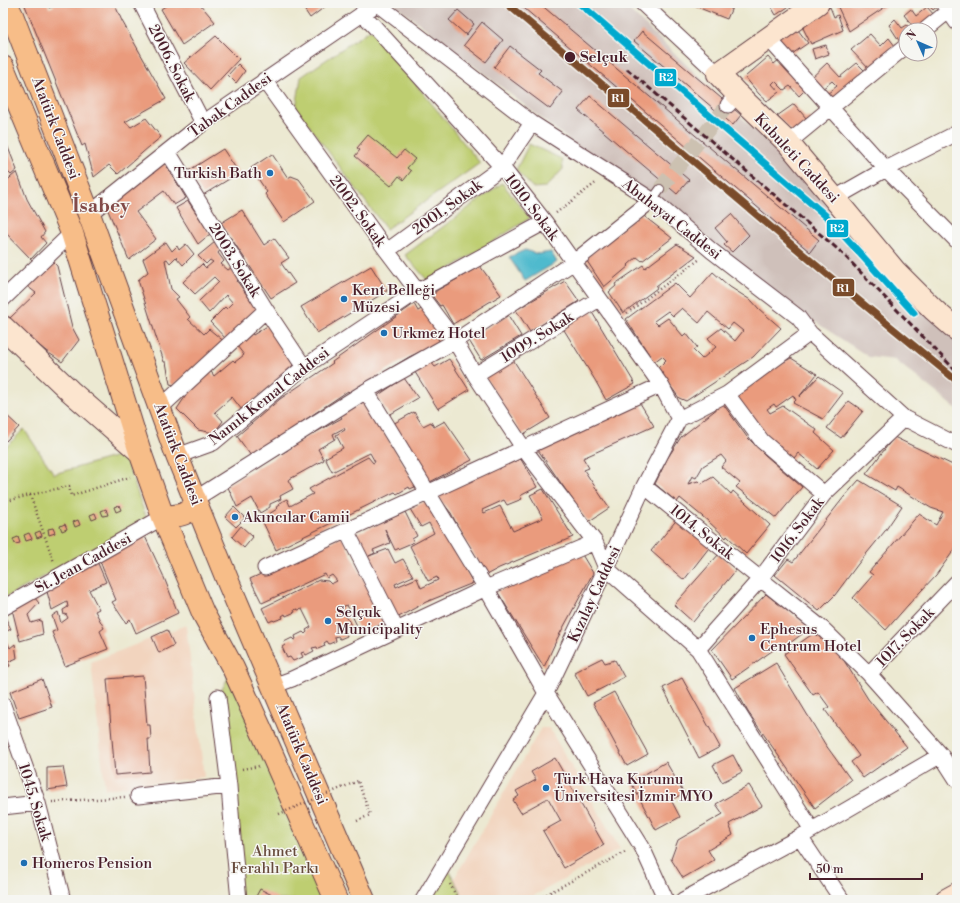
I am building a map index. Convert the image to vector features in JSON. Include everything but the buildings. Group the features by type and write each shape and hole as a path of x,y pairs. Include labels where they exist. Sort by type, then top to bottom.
{"highway":[{"name":"Atatürk Caddesi","path":"6,3 89,214 194,499 364,900"},
{"name":"Atatürk Caddesi","path":"3,67 72,234 144,462 163,517 203,613 233,668 336,900"},
{"path":"144,462 155,467 160,460 169,456 177,456"},
{"path":"163,517 182,515 189,512 195,504 194,499"}],"street":[{"name":"2006. Sokak","path":"141,3 203,123"},
{"name":"Tabak Caddesi","path":"89,214 203,123 376,3"},
{"name":"Abuhayat Caddesi","path":"376,3 532,123 610,172 656,194 712,251 798,317 810,334 904,418 957,446"},
{"path":"642,3 718,74 815,4"},
{"path":"935,22 951,10"},
{"name":"1010. Sokak","path":"362,13 502,167 545,222 661,385 679,419"},
{"path":"768,38 886,170 957,240"},
{"path":"788,143 898,53"},
{"name":"Kubuleti Caddesi","path":"718,74 732,100 788,143 895,271 934,310 957,330"},
{"name":"2002. Sokak","path":"264,80 387,251 455,341 475,375 524,449 595,542 606,568"},
{"name":"2001, Sokak","path":"387,251 502,167 532,123"},
{"path":"835,198 957,133"},
{"name":"2003. Sokak","path":"168,152 266,310 304,367"},
{"path":"194,499 366,391 455,341 574,262 656,194"},
{"name":"Namık Kemal Caddesi","path":"177,456 213,443 304,367 418,291 545,222"},
{"path":"3,299 72,234"},
{"name":"1009. Sokak","path":"475,375 599,299"},
{"path":"160,408 266,310"},
{"path":"3,327 144,462"},
{"path":"679,419 727,394 810,334"},
{"path":"265,568 661,385"},
{"path":"366,391 486,588 546,694 642,847 666,900"},
{"path":"727,394 762,441 824,494"},
{"name":"1016. Sokak","path":"698,649 760,579 824,494 904,418"},
{"name":"Kızılay Caddesi","path":"423,900 546,694 644,486 679,419"},
{"name":"1014. Sokak","path":"644,486 823,629 869,674 940,755 957,780"},
{"name":"St. Jean Caddesi","path":"3,608 163,517"},
{"path":"346,530 396,629"},
{"path":"273,686 292,679 486,588 595,542"},
{"path":"606,568 698,649 806,833 842,900"},
{"name":"1017. Sokak","path":"869,674 957,582"},
{"path":"218,698 228,779 232,838 239,900"},
{"name":"1045. Sokak","path":"3,705 38,803 63,900"},
{"path":"683,900 806,833 940,755"},
{"path":"138,796 228,779"},
{"path":"3,807 38,803"},
{"path":"946,900 957,894"}],"path":[{"path":"545,222 610,172"},
{"path":"616,322 712,251"},
{"path":"3,502 69,486 71,496 144,462"},
{"path":"30,495 59,576"},
{"path":"3,498 7,501"},
{"path":"228,779 261,766"},
{"path":"279,814 358,781 370,815 357,821"},
{"path":"38,803 138,796"},
{"path":"536,900 627,851"},
{"path":"449,883 458,900"}],"shaded area":[{"path":"393,3 622,3 784,158 896,278 957,330 957,409 895,360 869,357 746,277"},
{"path":"186,625 204,777 105,789 91,662"},
{"name":"Türk Hava Kurumu Üniversitesi İzmir MYO","path":"541,728 549,728 620,849 526,900 464,900 454,879"}],"green space":[{"path":"371,29 480,163 386,229 296,108 301,77"},
{"path":"529,144 562,159 563,169 546,187 533,188 516,170"},
{"path":"502,183 530,218 429,282 405,255"},
{"path":"24,429 54,474 124,454 147,520 3,599 3,444 6,447"},
{"name":"Ahmet Ferahlı Parkı","path":"233,668 336,900 239,900 218,697"},
{"path":"444,864 454,879 464,900 423,900"}],"water":[{"path":"525,250 538,254 551,252 557,262 525,281 509,257"}],"tunnel":[{"path":"660,189 728,105"}],"railway":[{"path":"627,69 841,252 957,372"},
{"path":"609,91 823,271 957,381"}],"transit line":[{"name":"R1","path":"506,3 823,271 957,381"},
{"name":"R2","path":"579,3 826,216 914,313"}],"place":[{"name":"Selçuk","path":"570,57"},
{"name":"Turkish Bath","path":"270,173"},
{"name":"Kent Belleği Müzesi","path":"344,299"},
{"name":"Urkmez Hotel","path":"384,333"},
{"name":"Akıncılar Camii","path":"235,517"},
{"name":"Selçuk Municipality","path":"328,621"},
{"name":"Ephesus Centrum Hotel","path":"752,638"},
{"name":"Türk Hava Kurumu Üniversitesi İzmir MYO","path":"546,788"},
{"name":"Homeros Pension","path":"24,863"}],"district":[{"name":"İsabey","path":"101,205"}]}
